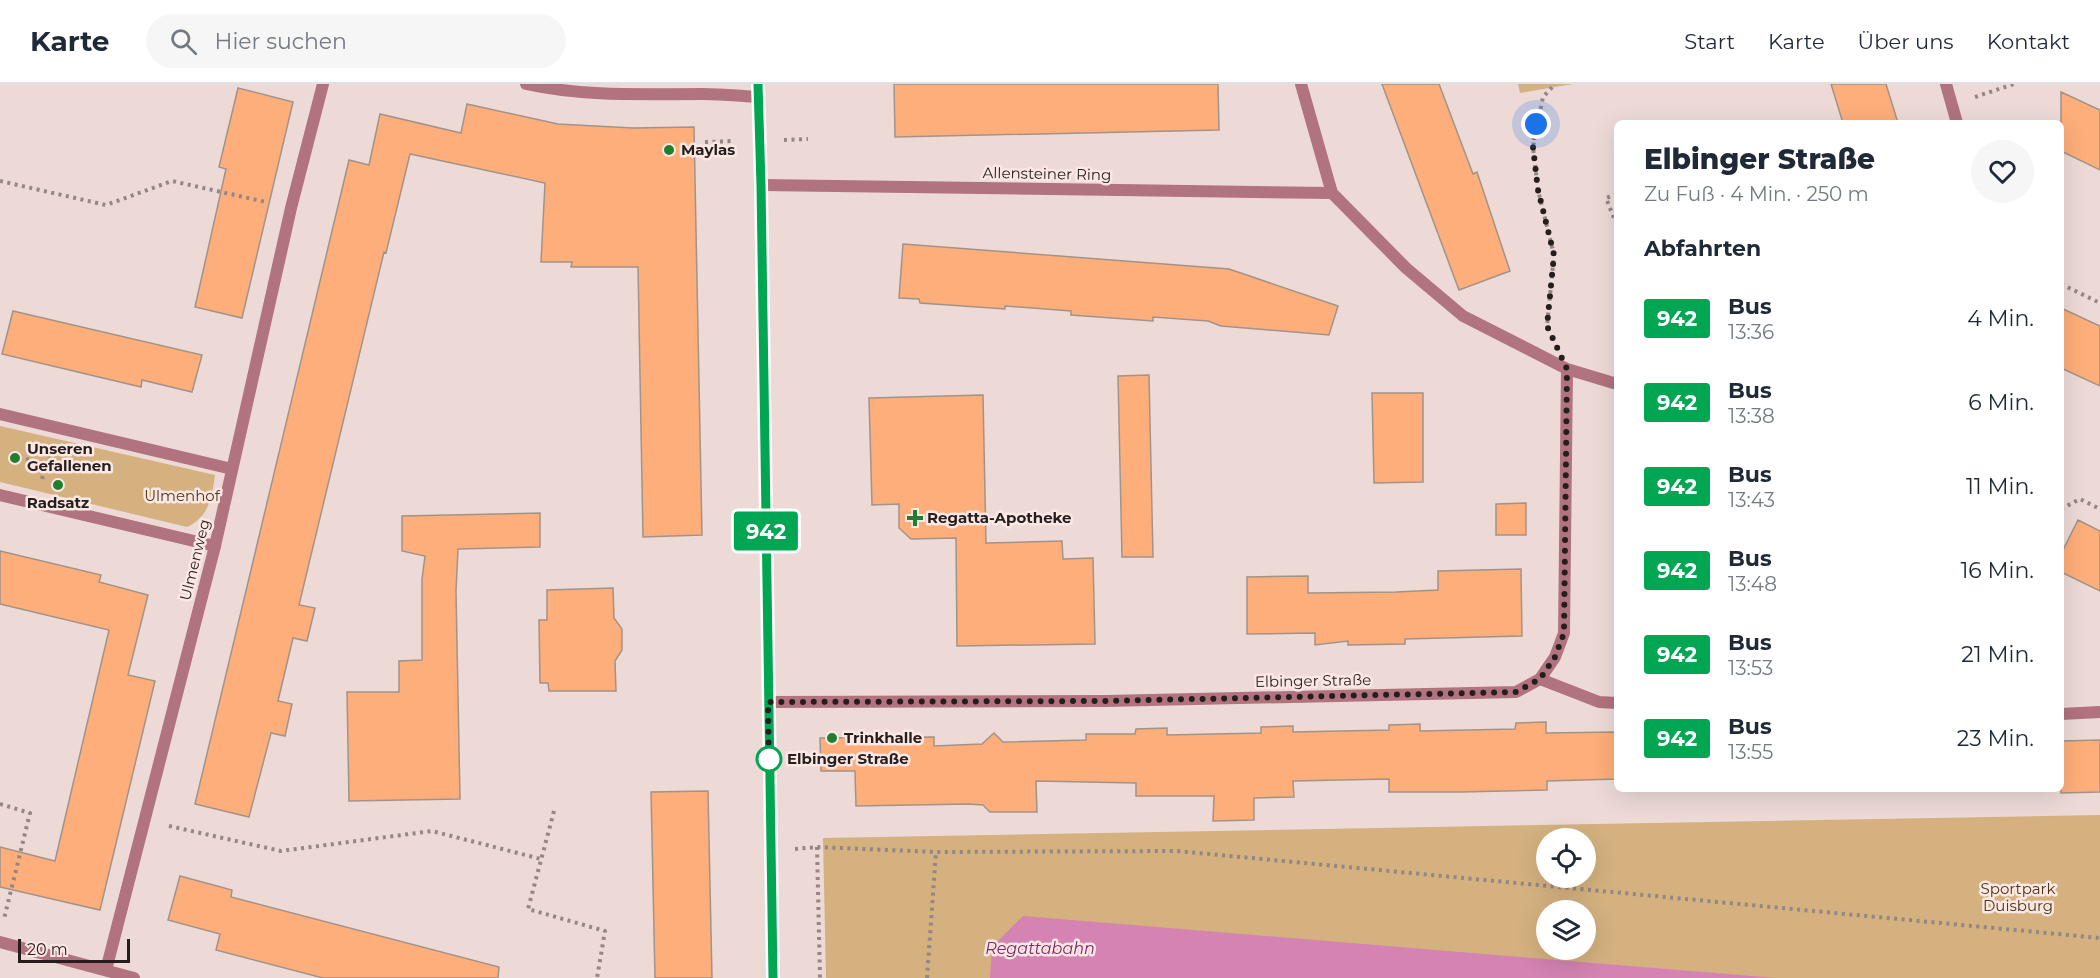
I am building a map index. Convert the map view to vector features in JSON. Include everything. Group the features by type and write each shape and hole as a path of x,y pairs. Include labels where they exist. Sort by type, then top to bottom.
{"main road":[{"path":"758,84 773,978"}],"street":[{"name":"Ulmenweg","path":"106,970 215,546 291,208 322,84"},
{"path":"526,84 552,90 625,96 704,94 758,97"},
{"path":"1301,84 1332,193 1406,268 1463,316 1567,369 1614,383"},
{"path":"1946,84 1956,120"},
{"name":"Allensteiner Ring","path":"761,185 1332,193"},
{"path":"1567,369 1564,633 1555,657 1540,679 1599,702 1614,703"},
{"path":"0,414 232,469"},
{"path":"0,495 215,546"},
{"name":"Elbinger Straße","path":"768,702 1106,701 1516,692 1540,679"},
{"path":"2064,714 2100,712"},
{"path":"0,942 134,978"}],"path":[{"path":"1555,84 1543,97 1533,147 1538,190 1554,255 1547,326 1567,369"},
{"path":"1952,105 2014,84"},
{"path":"0,181 106,206 172,181 291,208"},
{"path":"1614,195 1606,198 1614,218"},
{"path":"2064,285 2100,303"},
{"path":"36,503 56,428"},
{"path":"26,459 46,463"},
{"path":"2064,508 2080,500 2100,509"},
{"path":"0,804 30,813 3,923"},
{"path":"555,811 528,909 604,931 597,978"},
{"path":"144,820 281,851 432,831 541,860"},
{"path":"771,850 817,847 936,852 1177,851 2100,938"},
{"path":"817,847 820,978"},
{"path":"927,978 936,852"}],"green space":[{"path":"1518,84 1573,84 1520,93"},
{"name":"Ulmenhof","path":"0,426 215,475 208,506 200,518 187,527 0,482"},
{"name":"Sportpark Duisburg","path":"2100,815 2100,978 826,978 823,838"}],"water":[{"name":"Regattabahn","path":"1023,916 1776,978 990,978 992,947"}],"building":[{"path":"894,84 1218,84 1219,130 895,137"},
{"path":"1382,84 1439,84 1473,174 1477,172 1510,271 1459,290"},
{"path":"1831,84 1886,84 1897,120 1842,120"},
{"path":"238,88 293,102 242,318 195,307 226,169 219,167"},
{"path":"2061,92 2100,110 2100,170 2064,152 2064,120 2061,120"},
{"path":"467,104 558,124 633,128 694,127 702,535 643,537 638,267 571,267 572,262 541,262 545,183 410,154 386,253 384,252 299,605 315,608 307,641 293,638 278,701 292,704 285,736 271,733 249,817 195,804 349,160 369,165 380,114 461,133"},
{"path":"903,244 1229,269 1338,306 1329,335 1221,326 1208,321 1153,317 1153,321 1071,315 1071,311 920,303 919,299 899,298"},
{"path":"2064,309 2100,326 2100,386 2064,369"},
{"path":"13,311 202,355 192,392 142,380 141,387 2,354"},
{"path":"1149,375 1153,557 1122,557 1118,376"},
{"path":"1372,393 1423,393 1423,482 1374,483"},
{"path":"983,395 986,543 1062,541 1063,559 1093,558 1095,644 957,646 956,538 911,539 899,528 899,504 872,505 869,398"},
{"path":"1526,503 1526,535 1496,535 1496,504"},
{"path":"540,513 540,547 458,549 456,591 460,799 349,801 347,692 399,692 399,661 422,660 422,579 425,556 402,551 402,516"},
{"path":"2078,520 2100,531 2100,591 2064,573 2064,548"},
{"path":"0,551 101,575 99,582 148,595 128,675 155,681 100,910 0,887 0,847 55,861 109,630 0,604"},
{"path":"1521,569 1522,636 1405,639 1405,644 1348,645 1348,641 1315,645 1315,633 1247,634 1247,577 1308,576 1308,593 1396,592 1438,590 1438,571"},
{"path":"613,588 614,618 622,629 622,650 615,661 616,691 549,691 548,683 540,683 539,620 547,620 547,590"},
{"path":"1546,722 1546,733 1614,732 1614,779 1547,781 1547,790 1461,792 1389,792 1389,779 1293,781 1294,797 1254,798 1254,820 1213,821 1214,796 1136,796 1136,783 1036,781 1037,812 990,812 983,805 969,804 856,806 855,771 821,771 820,738 934,737 934,746 982,744 994,733 1003,742 1086,740 1086,734 1135,734 1136,729 1167,728 1167,735 1261,733 1261,727 1293,726 1293,732 1389,730 1389,725 1420,724 1420,731 1515,729 1516,723"},
{"path":"2100,740 2100,792 2061,793 2064,792 2064,741"},
{"path":"708,791 712,978 655,978 651,792"},
{"path":"180,876 232,890 231,897 499,967 498,978 323,978 216,950 220,934 168,920"}],"bus line":[{"name":"942","path":"758,84 773,978"}],"place":[{"name":"Maylas","path":"669,150"},
{"name":"Unseren Gefallenen","path":"15,458"},
{"name":"Radsatz","path":"58,485"},
{"name":"Regatta-Apotheke","path":"915,518"},
{"name":"Trinkhalle","path":"832,738"},
{"name":"Elbinger Straße","path":"769,759"}],"route":[{"path":"769,759 769,767 768,702 814,700 1106,701 1516,692 1540,679 1555,657 1564,633 1567,369 1547,326 1554,255 1538,190 1533,147 1536,124"}]}
